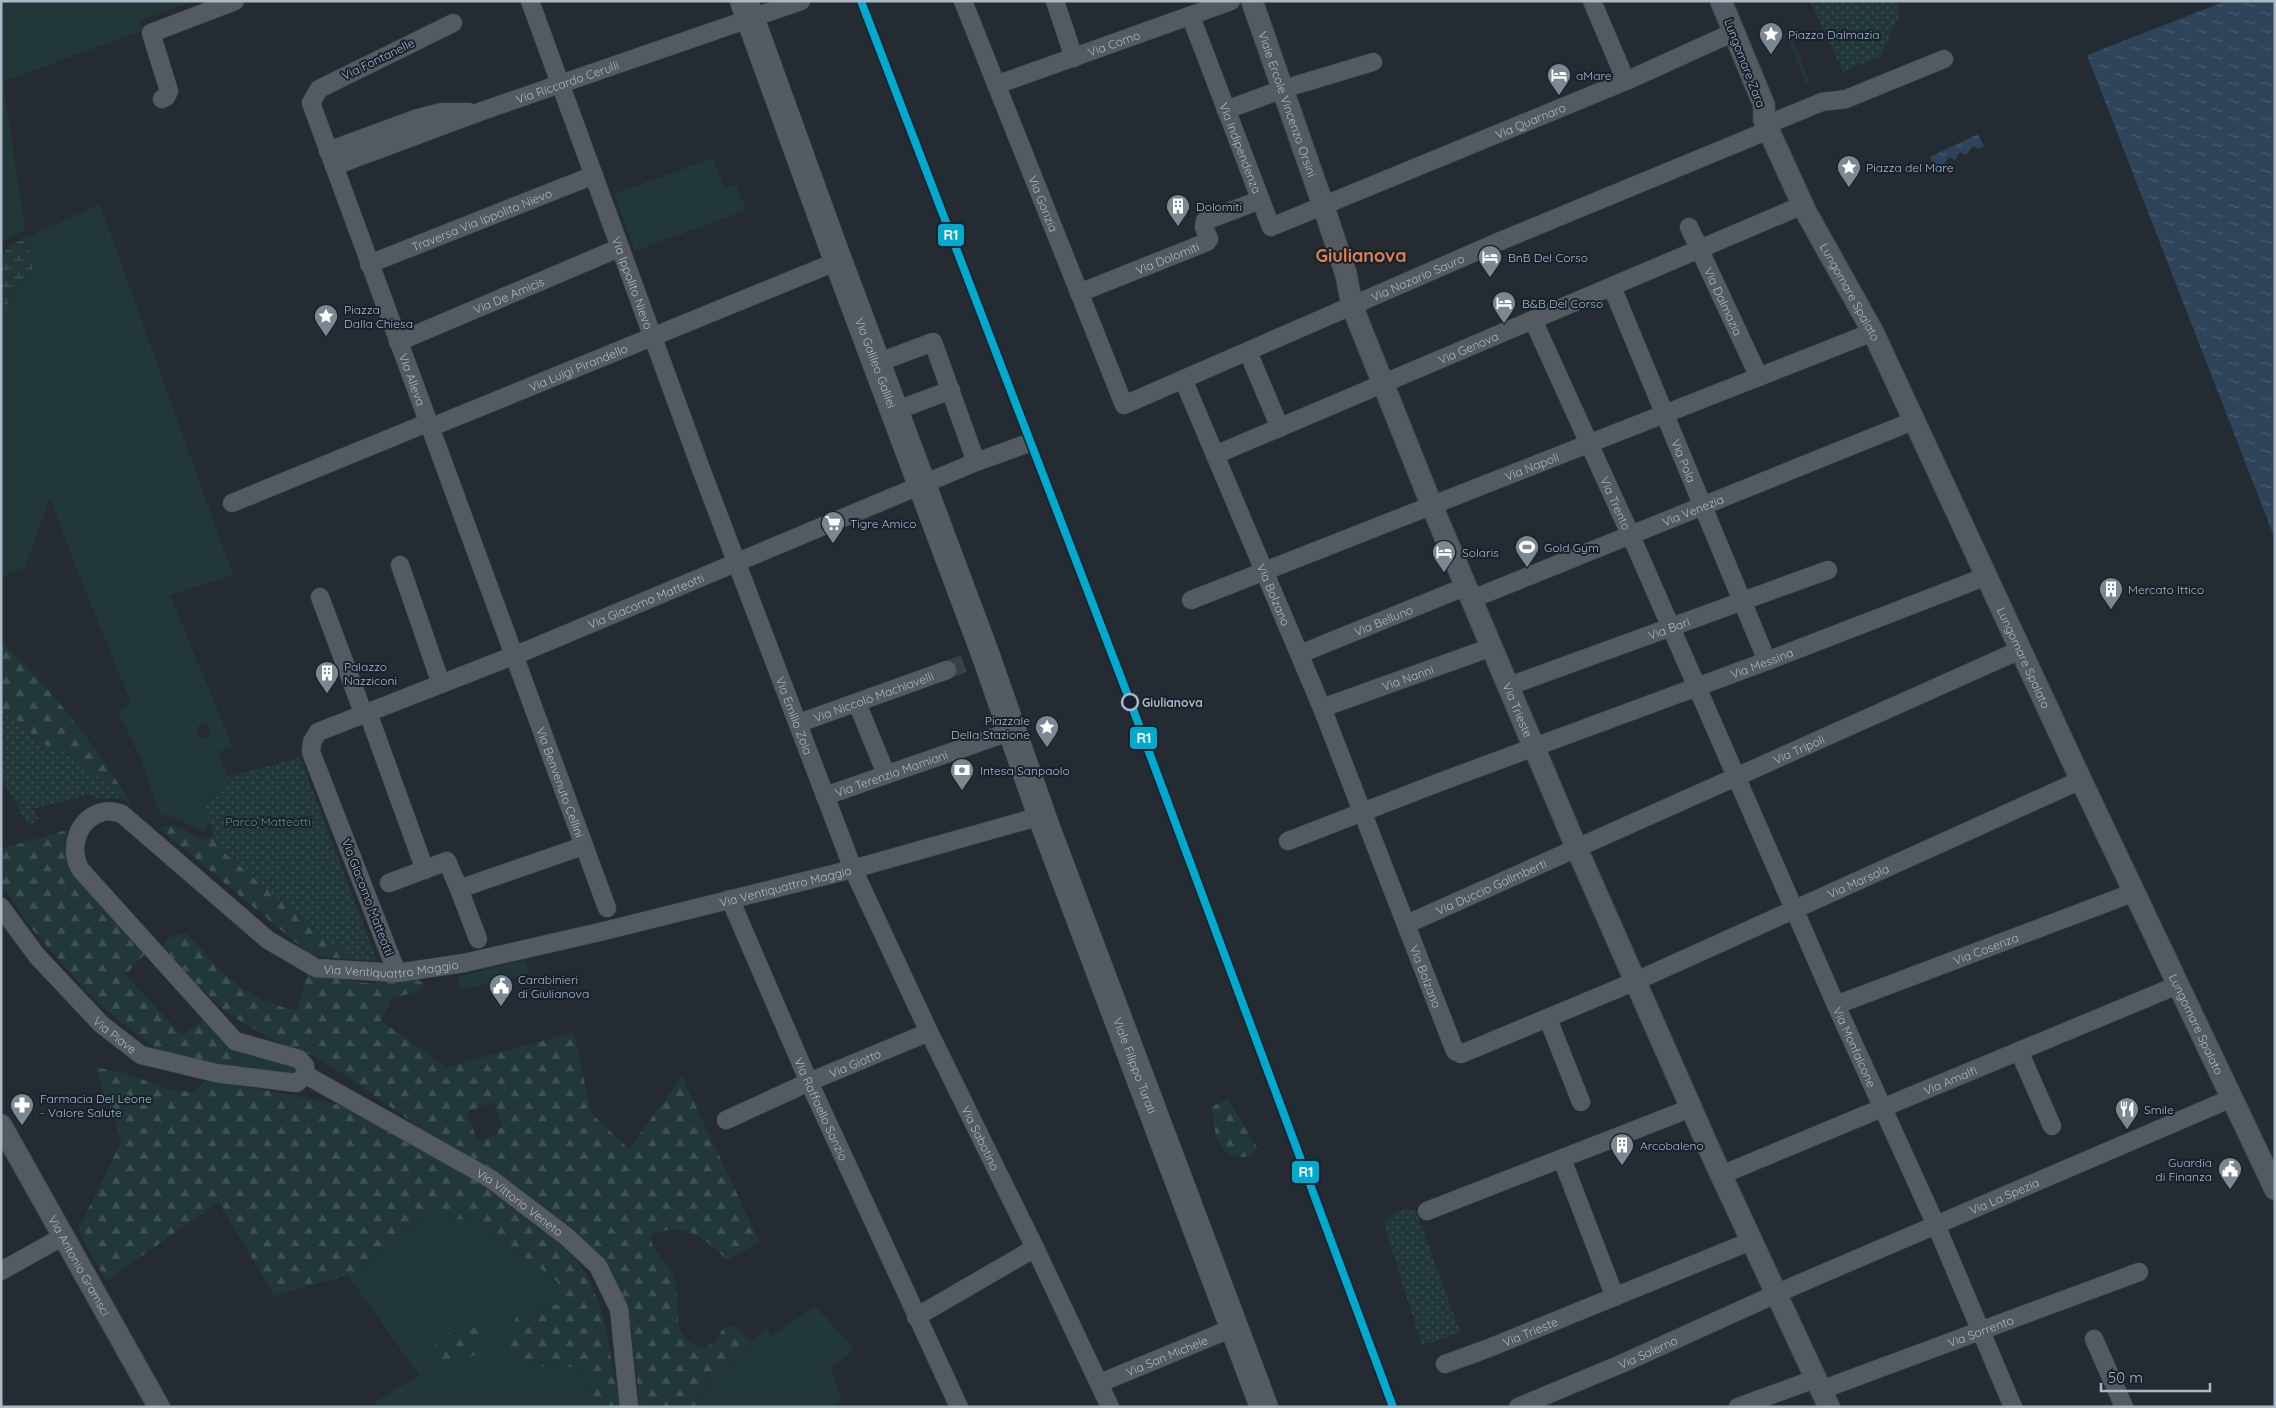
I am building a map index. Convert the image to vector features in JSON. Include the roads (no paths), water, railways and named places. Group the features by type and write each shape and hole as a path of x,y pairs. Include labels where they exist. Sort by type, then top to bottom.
{"main road":[{"name":"Via Galileo Galilei","path":"748,10 838,261 922,486 978,659 1011,727"},
{"name":"Viale Filippo Turati","path":"1011,727 1041,816 1264,1407"}],"street":[{"path":"162,99 169,92 151,33 235,1"},
{"name":"Via Ippolito Nievo","path":"530,1 619,248 738,563"},
{"name":"Via Riccardo Cerulli","path":"331,159 418,118 442,112 482,112 561,84 748,10 801,1"},
{"name":"Via Gorizia","path":"963,1 1124,405"},
{"path":"1055,1 1074,58"},
{"name":"Via Como","path":"996,85 1231,1"},
{"path":"1592,1 1626,81"},
{"name":"Lungomare Zara","path":"1721,1 1764,104 1764,120 1768,128 1817,104 1846,99 1944,58"},
{"name":"Viale Ercole Vincenzo Orsini","path":"1253,2 1323,205 1351,299"},
{"name":"Via Indipendenza","path":"1190,17 1271,227 1323,205"},
{"name":"Via Fontanelle","path":"311,103 319,89 453,23"},
{"name":"Via Quarnaro","path":"1323,205 1626,81 1734,32"},
{"path":"1226,110 1283,89 1373,62"},
{"name":"Via Alleva","path":"311,103 514,656"},
{"name":"Lungomare Spalato","path":"1768,128 1803,205 1873,332 1912,421 2275,1189"},
{"name":"Via Nazario Sauro","path":"1124,405 1248,352 1351,299 1498,242 1768,128"},
{"name":"Traversa Via Ippolito Nievo","path":"369,264 594,176"},
{"name":"Via Dolomiti","path":"1079,293 1207,242 1209,238 1204,227 1205,221 1260,200"},
{"name":"Via Genova","path":"1215,455 1803,205"},
{"name":"Via Dalmazia","path":"1689,227 1759,377"},
{"name":"Via De Amicis","path":"398,342 619,248"},
{"name":"Via Luigi Pirandello","path":"232,503 653,337 838,261"},
{"name":"Via Pola","path":"1612,287 1767,661"},
{"name":"Via Trieste","path":"1351,299 1432,506 1470,592 1577,849 1721,1175 1822,1392"},
{"name":"Via Trento","path":"1533,320 1631,536 1695,687"},
{"name":"Via Napoli","path":"1191,600 1666,415 1873,332"},
{"path":"877,363 933,342 976,462"},
{"path":"1248,352 1280,428"},
{"name":"Via Bolzano","path":"1183,379 1322,708 1455,1051 1461,1054"},
{"path":"895,412 951,390"},
{"name":"Via Venezia","path":"1470,592 1631,536 1912,421"},
{"path":"922,486 976,462 1026,444"},
{"name":"Via Giacomo Matteotti","path":"397,973 311,752 312,742 318,732 514,656 922,486"},
{"name":"Via Emilio Zola","path":"738,563 853,869"},
{"path":"400,565 441,684"},
{"name":"Via Bari","path":"1509,686 1828,570"},
{"name":"Via Messina","path":"1535,746 1767,661 1986,576"},
{"name":"Via Belluno","path":"1300,654 1470,592"},
{"path":"320,597 425,870"},
{"name":"Via Nanni","path":"1322,708 1492,647"},
{"name":"Via Tripoli","path":"1577,849 1734,776 2020,650"},
{"name":"Via Benvenuto Cellini","path":"514,656 607,908"},
{"name":"Via Niccolò Machiavelli","path":"799,723 947,670"},
{"name":"Via Monfalcone","path":"1695,687 1936,1225 2013,1407"},
{"path":"857,703 886,774"},
{"name":"Via Terenzio Mamiani","path":"825,796 957,750 1011,727"},
{"path":"1288,842 1535,746"},
{"name":"Via Marsala","path":"1461,1054 1636,981 2081,780"},
{"name":"Via Ventiquattro Maggio","path":"306,1075 305,1066 299,1059 235,1041 80,868 74,850 78,832 84,824 102,812 122,814 268,940 316,968 397,973 464,963 604,931 853,869 1041,816"},
{"path":"459,889 584,846"},
{"name":"Via Duccio Galimberti","path":"1407,924 1577,849"},
{"path":"389,884 447,861 478,939"},
{"name":"Via Sabotino","path":"853,869 929,1032 1035,1248 1110,1407"},
{"name":"Via Cosenza","path":"1836,1005 2136,892"},
{"name":"Via Raffaello Sanzio","path":"730,899 809,1082 916,1317 960,1407"},
{"name":"Via Piave","path":"1,907 37,956 101,1024 141,1055 216,1073 296,1083 306,1075"},
{"name":"Via Amalfi","path":"1721,1175 2178,985"},
{"path":"1548,1019 1581,1102"},
{"name":"Via Giotto","path":"726,1120 809,1082 929,1032"},
{"path":"2020,1051 2052,1126"},
{"name":"Via Vittorio Veneto","path":"306,1075 491,1179 567,1237 598,1266 619,1309 629,1407"},
{"name":"Via La Spezia","path":"1776,1294 2232,1098"},
{"path":"1428,1211 1691,1108"},
{"name":"Via Antonio Gramsci","path":"1,1125 159,1407"},
{"path":"1562,1159 1615,1297"},
{"path":"1,1271 64,1236"},
{"name":"Via Trieste","path":"1445,1364 1751,1241"},
{"path":"916,1317 1035,1248"},
{"name":"Via Sorrento","path":"1822,1392 1981,1330 2139,1272"},
{"name":"Via Salerno","path":"1518,1407 1621,1364 1776,1294"},
{"name":"Via San Michele","path":"1100,1383 1235,1327"},
{"path":"2094,1339 2124,1407"},
{"path":"1738,1407 1822,1392"}],"water":[{"path":"2226,1 2275,1 2275,539 2087,55"},
{"path":"1978,134 1984,146 1979,149 1973,146 1966,155 1960,152 1955,160 1949,157 1936,170 1930,157"}],"tunnel":[{"path":"947,670 971,661"}],"place":[{"name":"Piazza Dalmazia","path":"1771,55"},
{"name":"aMare","path":"1559,96"},
{"name":"Piazza del Mare","path":"1849,188"},
{"name":"Dolomiti","path":"1178,227"},
{"name":"BnB Del Corso","path":"1490,278"},
{"name":"B&B Del Corso","path":"1504,324"},
{"name":"Piazza Dalla Chiesa","path":"326,337"},
{"name":"Tigre Amico","path":"833,544"},
{"name":"Gold Gym","path":"1527,568"},
{"name":"Solaris","path":"1444,573"},
{"name":"Mercato Ittico","path":"2111,610"},
{"name":"Palazzo Nazziconi","path":"327,694"},
{"name":"Giulianova","path":"1130,702"},
{"name":"Piazzale Della Stazione","path":"1047,748"},
{"name":"Intesa Sanpaolo","path":"962,791"},
{"name":"Carabinieri di Giulianova","path":"501,1007"},
{"name":"Farmacia Del Leone - Valore Salute","path":"22,1126"},
{"name":"Smile","path":"2127,1130"},
{"name":"Arcobaleno","path":"1622,1166"},
{"name":"Guardia di Finanza","path":"2230,1190"}],"district":[{"name":"Giulianova","path":"1361,255"}],"park label":[{"name":"Parco Matteotti","path":"268,821"}]}
